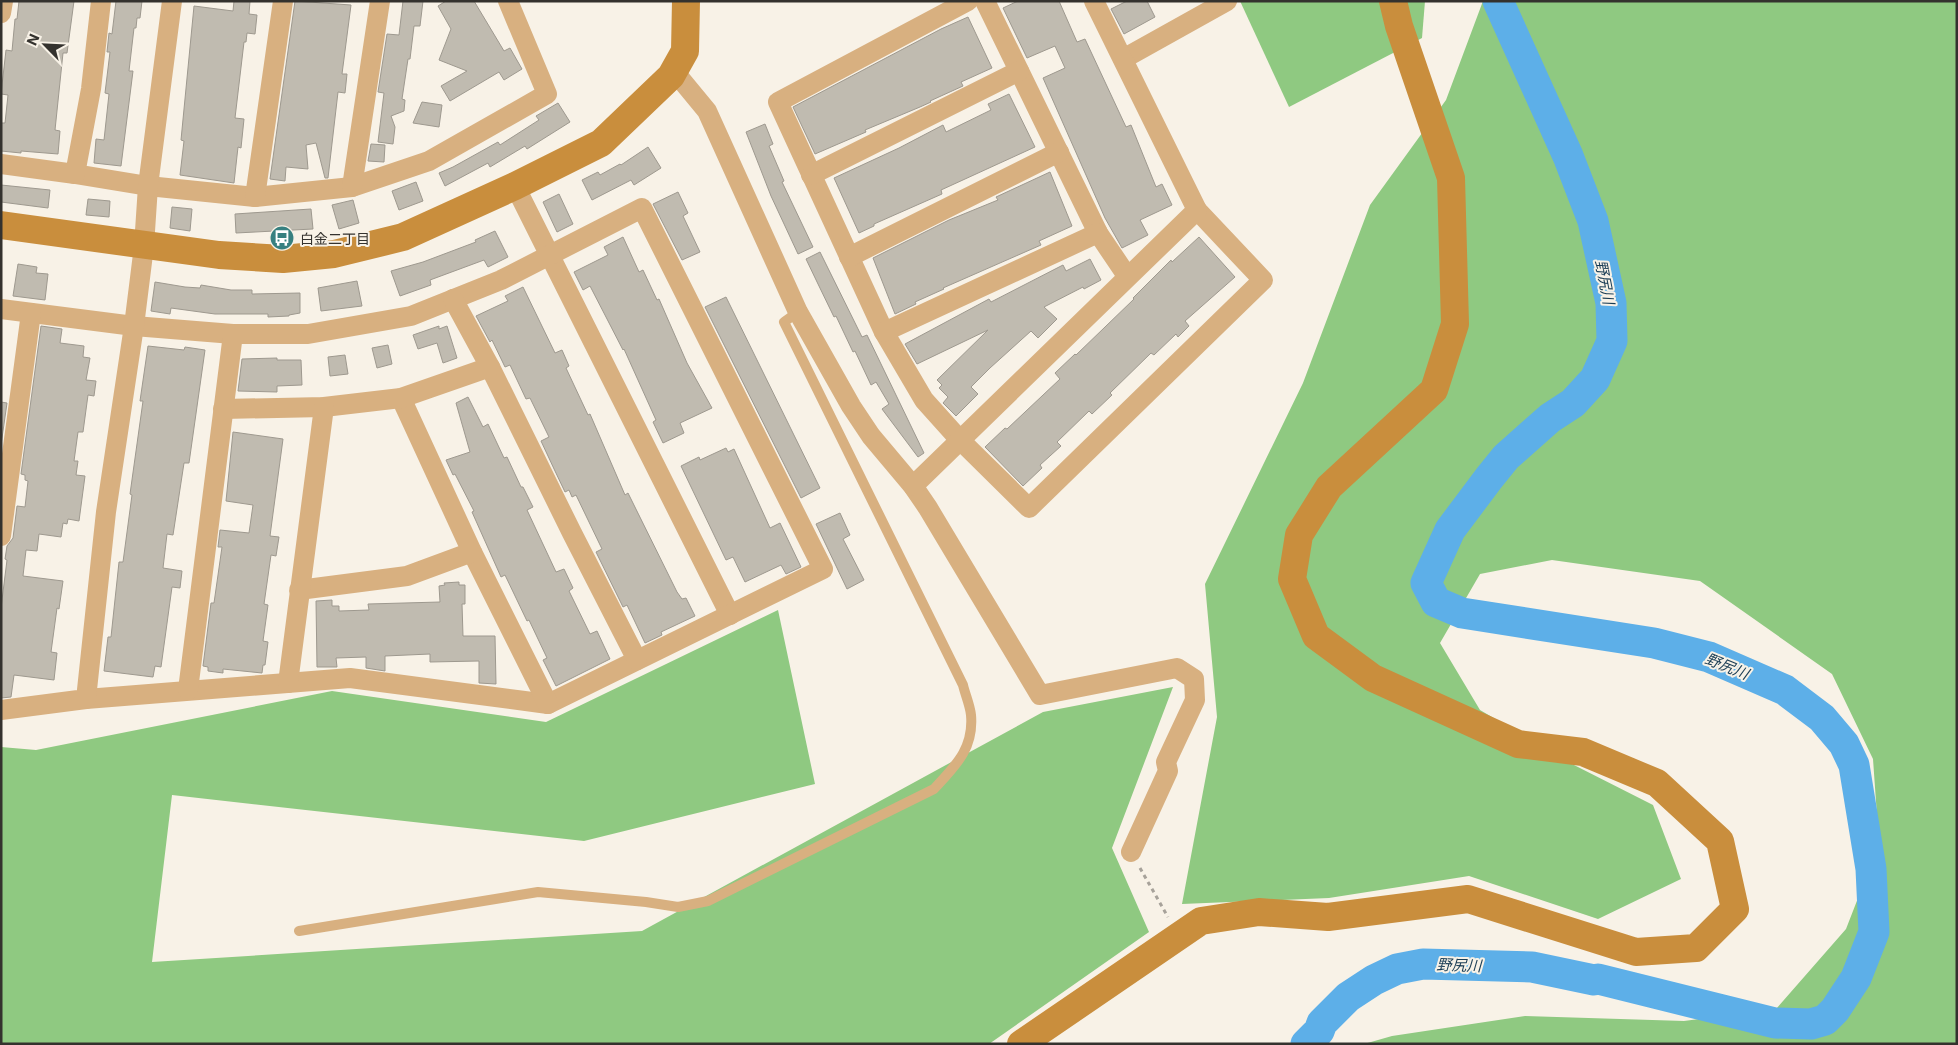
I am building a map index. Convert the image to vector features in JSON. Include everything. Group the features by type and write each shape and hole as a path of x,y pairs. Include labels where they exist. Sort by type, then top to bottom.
{"street":[{"path":"1,13 3,1"},
{"path":"75,174 91,89 101,1"},
{"path":"86,699 106,512 134,326 144,246 148,186 172,1"},
{"path":"255,197 283,1"},
{"path":"352,187 380,1"},
{"path":"1,164 148,186 255,197 352,187 429,161 547,94 508,1"},
{"path":"1,225 144,246 219,255 283,259 334,254 403,237 515,186 601,143 672,76 686,51 686,1"},
{"path":"968,1 778,102 884,332 924,400 959,439 1029,508 1263,280 1197,210 1094,1"},
{"path":"985,1 1098,233 1127,276"},
{"path":"1124,59 1227,1"},
{"path":"1022,1044 1202,921 1259,912 1328,917 1468,899 1636,952 1696,948 1735,909 1720,841 1657,783 1583,752 1518,744 1373,678 1316,636 1292,579 1299,535 1329,487 1434,390 1455,324 1451,178 1399,26 1393,1"},
{"path":"674,71 707,111 798,312 851,406 871,436 913,486 928,508 1040,695 1177,668 1194,678 1195,700 1166,762 1168,771 1131,852"},
{"path":"811,175 1019,71"},
{"path":"849,256 1059,152"},
{"path":"515,186 730,615"},
{"path":"1,309 134,326 233,334 308,334 411,316 502,280 642,208 823,569 548,704 350,678 86,699 1,710"},
{"path":"913,486 959,439 1197,210"},
{"path":"884,332 1098,233"},
{"path":"453,299 490,367 637,660"},
{"path":"1,536 31,313"},
{"path":"188,690 233,334"},
{"path":"223,409 324,407 401,398 490,367"},
{"path":"401,398 472,552 548,704"},
{"path":"288,683 324,407"},
{"path":"299,590 407,576 472,552"}],"lane":[{"path":"299,931 538,892 678,907 708,901 934,789 958,763 969,743 971,715 963,685 784,322 798,312"}],"path":[{"path":"1131,852 1179,936"}],"green space":[{"path":"1240,1 1425,1 1422,38 1289,107"},
{"path":"1483,1 1957,1 1957,1044 1364,1044 1392,1036 1525,1016 1684,1021 1776,1009 1846,929 1879,844 1873,759 1832,674 1700,581 1552,560 1480,574 1440,643 1480,710 1572,764 1653,805 1681,879 1598,919 1469,876 1329,898 1182,904 1217,717 1205,584 1303,383 1370,205 1446,100"},
{"path":"778,610 815,784 584,841 172,795 152,962 642,931 1043,712 1173,687 1112,848 1149,932 989,1044 1,1044 1,747 36,750 332,691 546,722"}],"building":[{"path":"19,1 74,1 67,53 63,53 55,130 60,131 58,154 1,151 1,123 5,123 8,95 1,94 6,50 12,51"},
{"path":"116,1 142,1 140,18 137,18 136,28 134,28 129,71 133,71 121,166 94,163 96,139 104,140 109,94 105,93 110,52 107,52 109,33 112,34"},
{"path":"234,1 250,1 249,14 257,15 255,34 247,33 246,42 244,42 235,118 244,119 241,148 238,147 234,183 180,175 184,141 181,140 194,6 233,11"},
{"path":"295,1 351,5 342,74 347,74 345,93 338,92 328,178 325,178 316,143 306,145 308,169 286,167 285,181 270,179"},
{"path":"403,1 423,1 420,26 414,26 410,59 408,59 402,99 405,100 404,111 391,116 395,127 393,144 378,142 384,93 378,92 387,34 399,35"},
{"path":"446,1 474,1 504,51 510,48 522,69 504,80 499,72 450,101 441,86 467,71 439,60 451,29 438,6"},
{"path":"1018,1 1059,1 1077,42 1085,39 1126,127 1131,125 1156,187 1162,184 1172,205 1140,220 1148,235 1122,248 1105,218 1043,78 1065,68 1055,46 1027,58 1003,8"},
{"path":"1127,1 1147,1 1155,17 1124,34 1111,9"},
{"path":"968,17 992,68 961,82 963,86 931,102 815,154 793,107 941,29"},
{"path":"1009,94 1035,147 941,190 942,194 874,224 874,226 859,233 834,178 943,125 946,132 991,110 988,104"},
{"path":"422,102 442,105 439,127 413,123"},
{"path":"558,103 570,122 527,149 525,146 490,167 488,163 445,186 439,173 498,142 500,145 539,120 536,116"},
{"path":"765,124 773,144 769,146 784,181 782,182 813,247 798,254 771,196 746,132"},
{"path":"371,144 385,145 384,162 368,161"},
{"path":"648,147 661,168 634,185 631,180 592,200 582,180 598,172 600,175 621,165"},
{"path":"1050,172 1072,226 1039,241 1041,245 943,288 895,314 873,258 949,220 998,200 996,197"},
{"path":"416,182 423,201 399,210 392,191"},
{"path":"1,185 50,190 48,208 1,202"},
{"path":"678,192 688,213 683,216 700,252 682,260 653,204"},
{"path":"559,194 573,224 557,232 543,202"},
{"path":"88,199 110,201 109,217 86,215"},
{"path":"353,200 359,223 339,229 332,205"},
{"path":"172,207 192,209 190,231 170,228"},
{"path":"311,209 313,229 236,233 235,214"},
{"path":"495,231 508,257 488,267 484,260 430,280 431,285 400,296 391,271 423,262 476,242 475,240"},
{"path":"623,237 639,272 643,270 657,300 659,299 687,363 712,408 680,423 684,433 663,443 653,422 656,420 624,349 590,286 583,290 574,272 608,255 604,247"},
{"path":"1199,237 1235,277 1185,321 1189,326 1178,337 1176,334 1154,355 1151,353 1110,393 1112,395 1092,414 1089,411 1057,442 1061,446 1040,465 1042,468 1023,486 985,447 1060,379 1055,373 1134,299 1171,260 1172,262"},
{"path":"820,252 862,337 867,335 924,453 918,457 882,409 889,404 876,382 871,385 836,316 834,317 806,259"},
{"path":"1090,259 1101,280 1044,307 1057,319 1038,338 1031,331 990,368 971,387 978,394 956,416 943,403 948,397 939,388 942,385 937,380 988,330 917,364 905,344 989,299 991,302 1063,265 1066,271"},
{"path":"18,264 37,267 36,273 48,274 45,300 13,296"},
{"path":"357,281 362,306 321,311 318,288"},
{"path":"155,282 185,287 200,288 201,285 231,290 252,290 252,294 300,293 300,313 289,316 268,317 268,314 215,314 171,308 170,314 151,311"},
{"path":"523,287 555,353 562,350 569,366 566,368 588,415 590,414 625,495 628,493 677,592 682,599 686,598 695,616 661,632 662,635 645,643 627,605 623,607 596,552 602,549 576,495 572,497 569,490 565,492 555,471 541,441 549,437 530,398 526,399 510,365 505,367 492,340 490,342 476,316 508,301 505,296"},
{"path":"726,297 820,488 801,498 705,307"},
{"path":"41,326 62,329 60,343 84,346 83,357 90,358 86,380 96,381 94,396 88,395 83,432 78,432 74,461 78,461 76,475 85,476 79,521 68,519 67,524 63,523 61,537 39,534 37,551 26,550 23,576 63,581 51,652 57,653 54,680 14,675 11,697 1,698 1,608 7,560 5,559 7,546 13,538 17,506 25,507 28,481 25,480 25,475 21,474"},
{"path":"439,326 439,329 447,326 457,358 443,363 437,343 418,349 413,335"},
{"path":"388,345 392,364 377,368 372,348"},
{"path":"148,346 184,350 185,347 205,350 189,463 184,463 173,535 167,534 163,568 182,571 180,588 172,587 161,667 155,666 153,677 104,671 108,637 111,637 119,562 123,562 143,401 140,401"},
{"path":"345,355 348,374 330,376 328,357"},
{"path":"277,358 277,360 301,360 302,385 277,386 277,392 238,391 242,359"},
{"path":"468,397 483,427 488,424 504,458 507,457 521,487 523,487 533,507 527,510 556,572 564,569 573,588 569,591 590,634 597,631 610,659 556,686 543,660 547,658 529,620 527,621 505,575 501,577 472,512 474,511 446,460 470,452 456,403"},
{"path":"1,402 7,403 1,445"},
{"path":"233,432 283,439 270,536 279,537 276,556 271,555 264,604 268,605 263,641 268,642 262,673 223,669 223,673 208,671 208,667 203,666 211,603 214,603 222,547 218,547 220,530 249,533 253,505 226,501"},
{"path":"726,448 728,452 734,449 770,528 780,523 801,567 786,574 781,565 745,582 733,557 726,560 681,466 699,457 700,460"},
{"path":"840,513 850,535 843,539 864,580 847,589 816,524"},
{"path":"459,582 459,585 465,585 465,604 462,604 463,636 495,636 496,684 479,683 479,661 430,662 430,654 385,656 385,671 366,668 366,657 336,658 337,667 317,667 316,601 332,600 332,606 339,606 339,611 369,610 368,604 440,602 439,586 445,585 444,583"}],"waterway":[{"name":"野尻川","path":"1306,1044 1319,1031 1322,1023 1348,997 1374,980 1397,969 1423,964 1532,967 1594,980 1598,979 1775,1023 1811,1024 1825,1020 1835,1010 1856,978 1874,932 1871,869 1854,765 1844,744 1822,718 1785,690 1709,657 1654,643 1462,613 1436,602 1426,583 1450,530 1489,478 1506,457 1550,418 1573,403 1595,379 1612,341 1611,303 1593,221 1568,156 1498,1"}],"place":[{"name":"白金二丁目","path":"282,238"}]}
